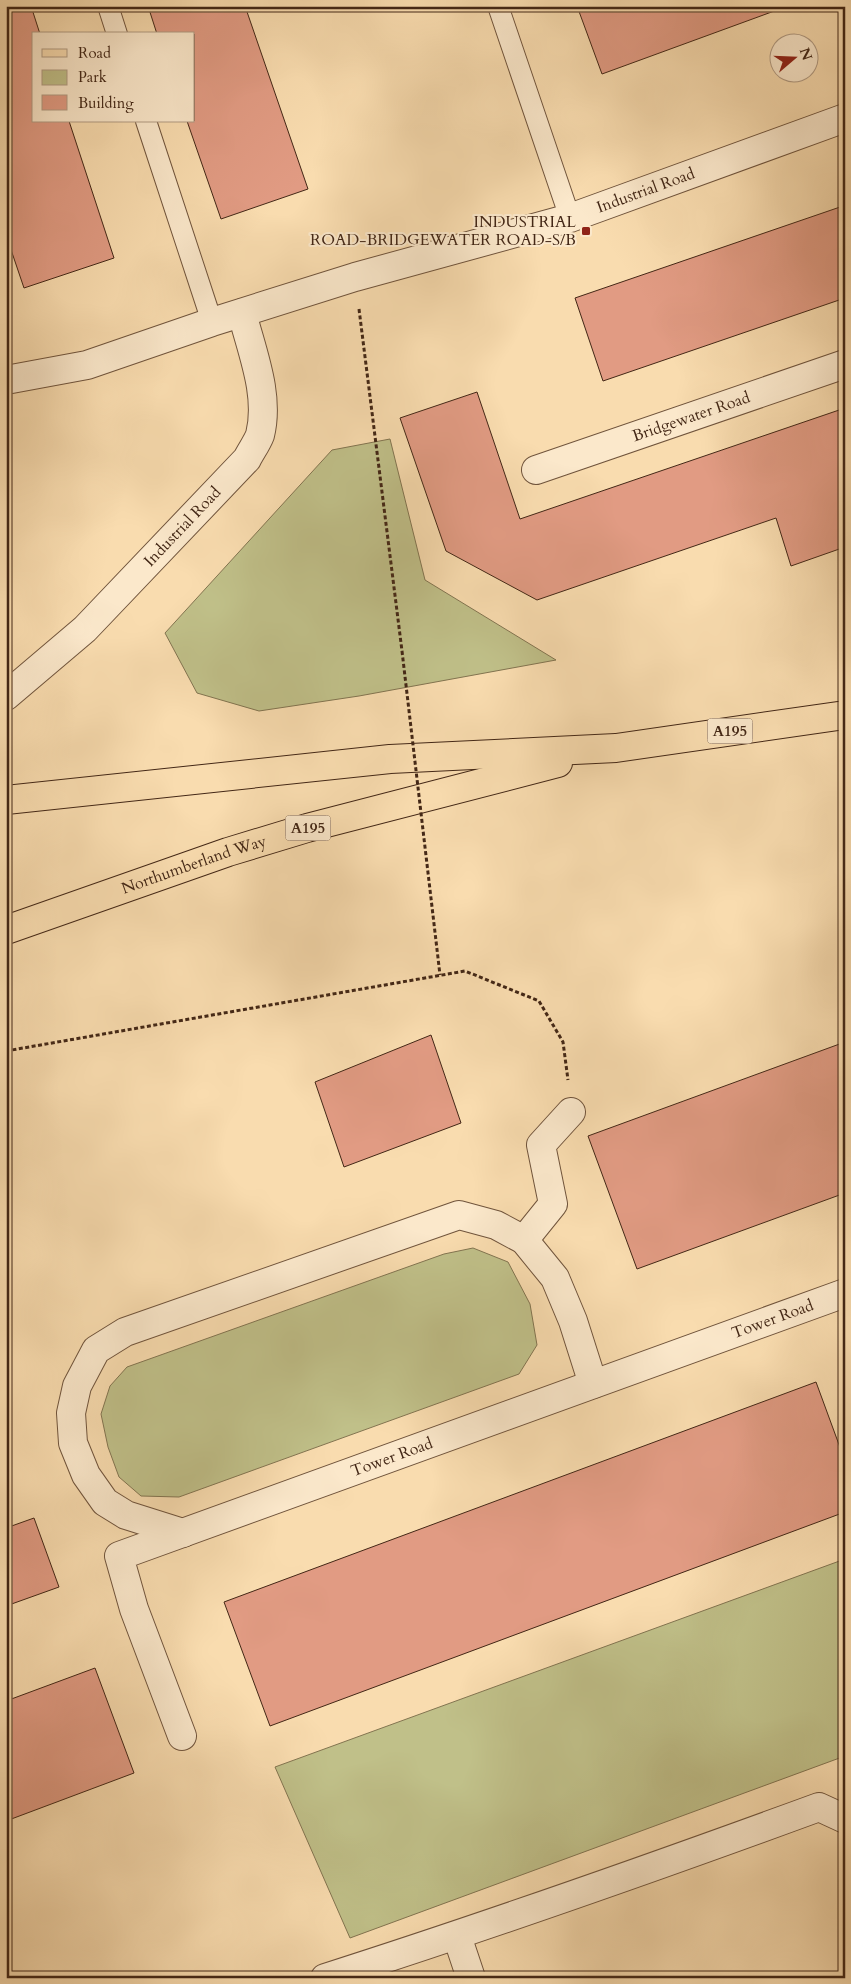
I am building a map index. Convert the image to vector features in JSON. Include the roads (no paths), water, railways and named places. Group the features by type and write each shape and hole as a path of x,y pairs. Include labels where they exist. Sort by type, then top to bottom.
{"main road":[{"name":"Northumberland Way","path":"6,800 390,759 616,748 845,715"},
{"name":"Northumberland Way","path":"6,930 228,852 307,828 616,748"}],"street":[{"name":"Industrial Road","path":"6,380 87,365 212,322 355,277 570,218 845,118"},
{"name":"Industrial Road","path":"6,696 85,628 247,459 259,437 264,414 262,388 242,313"},
{"name":"Bridgewater Road","path":"536,470 845,364"},
{"path":"524,1240 553,1204 540,1145 571,1112"},
{"path":"183,1533 126,1515 105,1502 86,1475 73,1443 71,1413 76,1386 96,1350 125,1332 460,1215 496,1225 524,1240 555,1278 573,1321 593,1384"},
{"name":"Tower Road","path":"182,1736 134,1609 120,1556 845,1293"},
{"path":"325,1978 457,1936 658,1866 819,1807 845,1819"},
{"path":"457,1936 471,1978"}],"lane":[{"path":"108,6 116,32"},
{"path":"498,6 570,218"},
{"path":"146,122 212,322"}],"place":[{"name":"INDUSTRIAL ROAD-BRIDGEWATER ROAD-S/B","path":"586,231"}]}
